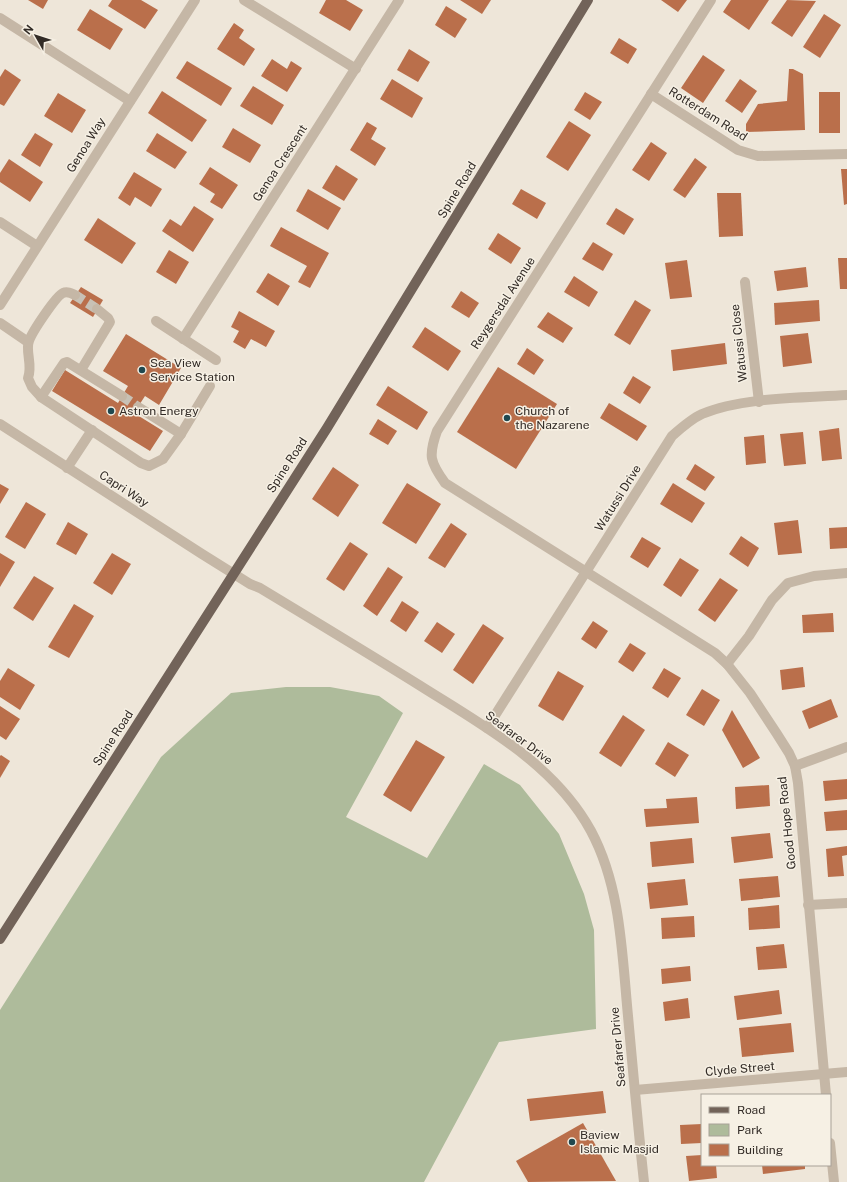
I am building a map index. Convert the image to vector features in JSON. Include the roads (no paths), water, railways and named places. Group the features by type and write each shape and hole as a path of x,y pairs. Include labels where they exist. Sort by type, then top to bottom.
{"main road":[{"name":"Spine Road","path":"0,939 327,428 588,0"}],"street":[{"name":"Genoa Way","path":"0,304 195,0"},
{"path":"244,0 356,69"},
{"name":"Genoa Crescent","path":"183,339 399,0"},
{"name":"Reygersdal Avenue","path":"587,572 445,483 431,460 430,449 436,431 711,0"},
{"path":"0,18 130,100"},
{"name":"Rotterdam Road","path":"652,94 738,150 758,156 847,154"},
{"path":"0,222 37,246"},
{"name":"Watussi Close","path":"745,282 759,402"},
{"path":"75,295 64,292 55,299 28,342 31,371 28,378 32,387 41,397 149,466 163,459 181,434 210,386"},
{"path":"81,370 108,328 110,322 108,318 97,309"},
{"path":"156,322 216,360"},
{"path":"0,323 28,342"},
{"path":"41,397 64,363 69,362 122,396"},
{"name":"Watussi Drive","path":"487,728 672,436 700,415 725,407 759,402 847,395"},
{"path":"138,407 181,434"},
{"name":"Capri Way","path":"1,425 233,574"},
{"path":"67,468 92,430"},
{"name":"Good Hope Road","path":"587,572 715,653 727,664 750,693 789,752 795,766 798,783 826,1094"},
{"path":"727,664 772,600 788,584 814,576 847,573"},
{"name":"Seafarer Drive","path":"233,574 273,596 487,728 525,755 552,780 574,805 591,832 600,852 610,881 619,923 644,1182"},
{"path":"795,766 847,747"},
{"path":"808,905 847,903"},
{"name":"Clyde Street","path":"635,1090 847,1072"},
{"path":"831,1153 834,1182"}],"tunnel":[{"path":"75,295 97,309"},
{"path":"122,396 138,407"}],"place":[{"name":"Sea View Service Station","path":"142,370"},
{"name":"Astron Energy","path":"111,411"},
{"name":"Church of the Nazarene","path":"507,418"},
{"name":"Baview Islamic Masjid","path":"572,1142"}]}
